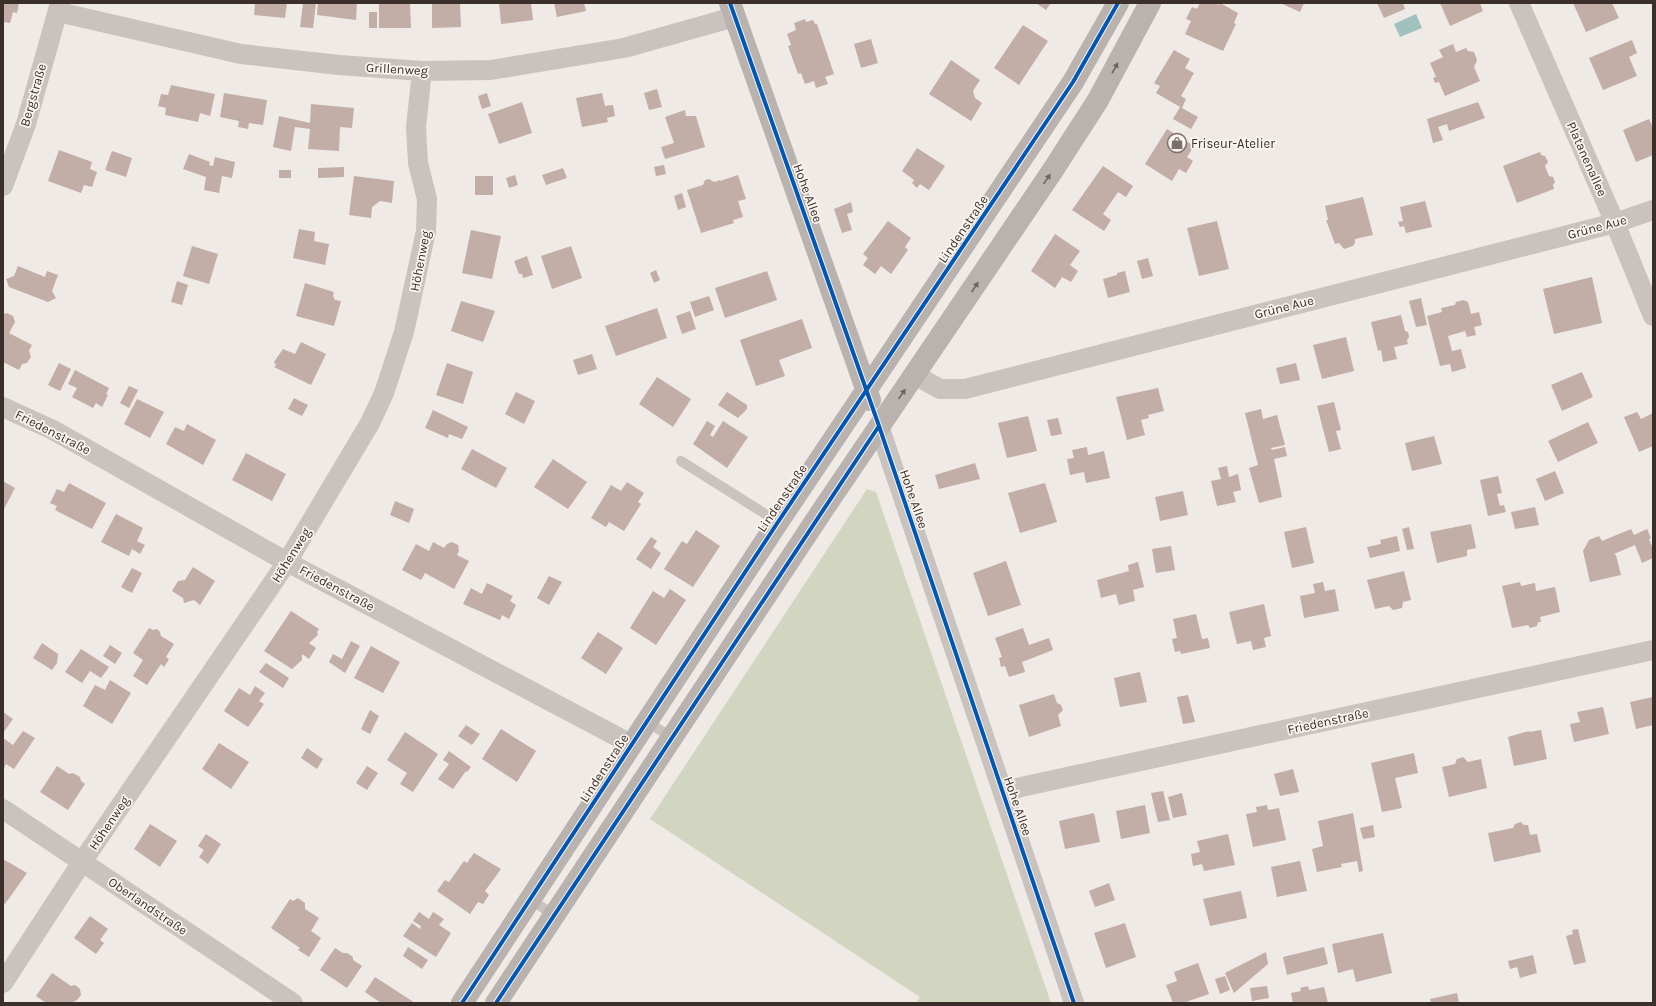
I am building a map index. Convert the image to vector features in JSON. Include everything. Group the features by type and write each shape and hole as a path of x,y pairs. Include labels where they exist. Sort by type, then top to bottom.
{"street":[{"name":"Lindenstraße","path":"462,1003 778,522 1073,82 1118,3"},
{"path":"496,1003 671,737 1086,119 1150,3"},
{"name":"Platanenallee","path":"1518,3 1615,223 1653,316"},
{"name":"Grillenweg","path":"59,8 241,54 339,65 422,71 492,70 624,48 732,10"},
{"name":"Bergstraße","path":"3,186 26,124 59,8"},
{"name":"Hohe Allee","path":"732,10 879,426 1074,1003"},
{"name":"Höhenweg","path":"3,983 82,862 287,562 370,423 384,393 404,332 426,231 428,199 418,163 416,128 422,71"},
{"name":"Grüne Aue","path":"915,375 940,389 965,389 1615,223 1653,210"},
{"name":"Friedenstraße","path":"3,407 53,430 287,562 632,744"},
{"name":"Friedenstraße","path":"1003,793 1021,787 1653,650"},
{"name":"Oberlandstraße","path":"3,809 293,1003"}],"lane":[{"name":"Lindenstraße","path":"681,461 778,522"},
{"path":"646,721 671,737"},
{"path":"531,900 554,915"}],"green space":[{"path":"867,489 876,492 1051,1003 916,1003 920,997 650,819"}],"water":[{"path":"1416,14 1422,28 1400,37 1394,24"}],"building":[{"path":"3,3 19,3 17,13 13,12 10,23 3,22"},
{"path":"255,3 287,3 285,18 254,15"},
{"path":"303,3 316,3 313,28 300,27"},
{"path":"318,3 357,3 356,20 317,15"},
{"path":"379,3 410,3 411,28 379,28"},
{"path":"432,3 460,3 461,27 432,28"},
{"path":"499,3 531,3 533,20 501,24"},
{"path":"554,3 584,3 586,11 557,17"},
{"path":"1036,3 1051,3 1046,10"},
{"path":"1200,3 1215,3 1219,5 1220,3 1238,13 1234,23 1236,24 1223,51 1185,34 1191,21 1186,19 1192,7 1197,9"},
{"path":"1280,3 1304,3 1300,12"},
{"path":"1377,3 1403,3 1405,9 1384,18"},
{"path":"1440,3 1480,3 1483,11 1450,26"},
{"path":"1573,3 1612,3 1619,18 1586,32"},
{"path":"369,12 377,12 377,28 369,28"},
{"path":"805,19 806,22 813,20 815,24 817,24 834,74 825,77 828,84 816,88 814,81 805,84 801,73 798,74 788,46 791,45 787,34 796,30 794,23"},
{"path":"1023,25 1048,41 1019,85 994,68"},
{"path":"871,39 878,63 861,68 854,44"},
{"path":"1632,40 1637,53 1629,57 1637,76 1603,90 1589,58"},
{"path":"1453,44 1456,52 1466,48 1468,51 1474,52 1477,60 1474,67 1480,81 1445,96 1439,82 1435,83 1433,78 1436,77 1430,63 1443,57 1439,50"},
{"path":"1174,50 1190,59 1185,68 1194,73 1181,96 1186,99 1182,108 1198,117 1191,129 1173,119 1180,107 1156,93 1160,86 1154,83"},
{"path":"951,60 980,80 973,91 975,98 982,103 971,121 929,94"},
{"path":"171,85 215,94 210,116 200,113 198,122 165,115 166,108 158,106 161,94 168,95"},
{"path":"657,89 662,107 649,110 644,93"},
{"path":"224,93 267,100 263,125 249,123 248,129 238,127 239,121 220,117"},
{"path":"487,93 491,106 482,109 478,96"},
{"path":"602,93 605,106 613,105 615,116 607,118 608,122 582,127 576,98"},
{"path":"522,102 532,133 499,144 488,114"},
{"path":"1478,102 1485,118 1449,131 1447,124 1438,127 1443,140 1433,143 1427,119"},
{"path":"311,104 354,108 352,128 340,127 339,151 308,149 310,129 295,127 291,151 273,147 279,116 310,123"},
{"path":"685,110 686,116 696,116 705,147 665,159 661,147 674,143 665,117"},
{"path":"1649,119 1653,128 1653,155 1636,162 1623,130"},
{"path":"1167,129 1194,146 1187,157 1193,161 1186,173 1179,169 1172,181 1145,164"},
{"path":"917,148 945,166 929,190 920,184 917,188 912,183 914,180 902,171"},
{"path":"59,150 92,162 90,169 97,172 92,187 84,185 81,193 48,181"},
{"path":"112,151 132,158 126,177 105,170"},
{"path":"1540,152 1541,155 1545,156 1548,162 1545,166 1549,176 1553,177 1555,182 1553,185 1554,189 1517,203 1503,166"},
{"path":"189,154 210,162 209,165 213,166 215,157 235,162 232,178 222,176 219,193 204,190 206,177 183,169"},
{"path":"664,165 666,174 656,176 654,167"},
{"path":"1103,166 1133,186 1126,197 1118,192 1103,214 1111,220 1104,231 1072,210"},
{"path":"344,167 344,177 318,178 318,168"},
{"path":"563,168 567,178 546,185 542,175"},
{"path":"279,170 291,170 291,178 279,178"},
{"path":"515,175 518,185 509,188 506,178"},
{"path":"738,175 746,199 738,201 743,217 733,220 734,223 701,233 687,190 703,185 705,180 709,179 714,182"},
{"path":"354,176 394,181 392,203 380,201 372,207 371,218 349,215"},
{"path":"475,176 493,176 493,195 475,195"},
{"path":"682,193 686,207 678,210 674,196"},
{"path":"1363,197 1373,235 1355,239 1353,246 1344,249 1339,243 1335,244 1326,220 1328,220 1325,206"},
{"path":"1425,201 1432,227 1406,233 1404,226 1400,227 1398,222 1403,221 1400,207"},
{"path":"851,202 853,212 847,214 852,230 842,233 834,209"},
{"path":"888,221 911,238 905,247 908,250 891,274 881,266 875,274 863,265 868,258 863,254"},
{"path":"1217,221 1229,269 1199,276 1187,228"},
{"path":"299,229 315,232 314,241 329,244 325,265 293,258"},
{"path":"471,230 501,236 492,279 462,273"},
{"path":"1055,234 1080,251 1070,265 1078,271 1071,282 1062,277 1055,288 1031,271"},
{"path":"192,246 218,254 209,284 183,276"},
{"path":"571,246 582,278 552,289 541,256"},
{"path":"527,256 533,275 523,278 522,274 519,274 514,261"},
{"path":"1148,258 1153,276 1142,279 1137,261"},
{"path":"18,266 45,277 47,271 58,275 52,291 56,298 48,302 9,287 6,279 14,276"},
{"path":"656,270 660,280 654,283 650,273"},
{"path":"767,271 777,300 725,318 715,288"},
{"path":"1125,271 1130,292 1108,298 1103,279"},
{"path":"1592,277 1602,323 1554,334 1543,289"},
{"path":"177,281 188,285 182,305 171,302"},
{"path":"305,283 334,292 333,296 335,300 341,301 334,326 296,316"},
{"path":"709,296 714,310 695,317 690,302"},
{"path":"1421,298 1427,325 1416,327 1409,301"},
{"path":"1463,300 1468,302 1471,314 1479,312 1482,325 1474,327 1476,335 1467,337 1465,331 1448,336 1452,351 1461,349 1466,368 1452,372 1450,364 1440,366 1427,316 1442,312 1441,308 1455,305 1456,302"},
{"path":"461,301 495,311 483,342 451,331"},
{"path":"657,308 667,338 616,356 605,326"},
{"path":"690,311 696,329 682,334 676,316"},
{"path":"7,313 13,316 15,322 9,333 32,345 29,351 31,357 27,363 22,364 19,370 3,362 3,314"},
{"path":"1401,315 1405,331 1408,332 1408,344 1394,347 1397,359 1383,362 1381,350 1378,351 1371,322"},
{"path":"802,319 812,348 779,360 785,376 756,386 740,340"},
{"path":"1346,337 1354,371 1322,379 1313,345"},
{"path":"301,342 326,354 311,385 274,367 276,365 274,362 283,349 295,354"},
{"path":"592,354 597,369 578,375 573,360"},
{"path":"59,363 71,369 60,391 48,385"},
{"path":"447,363 473,372 463,404 436,395"},
{"path":"1296,363 1300,380 1280,384 1276,368"},
{"path":"75,370 109,388 106,394 108,395 102,407 96,403 93,408 72,397 77,388 68,384"},
{"path":"1582,372 1593,397 1562,411 1551,385"},
{"path":"657,377 691,399 673,427 639,404"},
{"path":"129,386 138,390 129,408 120,403"},
{"path":"1158,388 1164,411 1148,415 1149,418 1141,420 1145,435 1127,440 1116,397"},
{"path":"516,392 535,401 524,424 505,414"},
{"path":"727,392 747,405 747,409 738,418 718,405"},
{"path":"294,398 308,405 302,416 288,409"},
{"path":"137,399 164,412 150,438 124,424"},
{"path":"1334,402 1341,430 1336,431 1341,449 1329,452 1317,406"},
{"path":"1261,409 1263,419 1277,415 1285,445 1271,448 1272,450 1285,447 1287,456 1274,459 1282,497 1259,503 1249,468 1258,465 1245,413"},
{"path":"433,410 468,427 462,439 449,434 448,438 425,428"},
{"path":"1637,412 1641,419 1653,413 1653,446 1639,452 1624,417"},
{"path":"1028,416 1037,451 1007,458 998,423"},
{"path":"1058,418 1062,434 1051,436 1047,420"},
{"path":"707,421 715,426 710,435 713,437 723,421 748,437 727,468 693,444"},
{"path":"1588,422 1598,443 1558,462 1548,441"},
{"path":"187,424 216,440 203,465 166,444 175,427 184,431"},
{"path":"1434,436 1442,464 1412,471 1405,443"},
{"path":"1087,447 1088,455 1104,451 1110,478 1086,483 1084,472 1070,475 1067,459 1074,458 1072,450"},
{"path":"472,449 507,468 496,488 461,469"},
{"path":"246,453 286,474 272,501 232,480"},
{"path":"553,459 587,482 568,509 534,487"},
{"path":"975,463 980,479 939,489 935,475"},
{"path":"1227,466 1229,477 1238,474 1241,490 1233,492 1236,502 1217,506 1211,481 1221,479 1218,468"},
{"path":"1555,471 1564,493 1545,501 1536,479"},
{"path":"1498,476 1502,493 1497,494 1500,506 1504,505 1506,512 1488,516 1480,480"},
{"path":"3,481 15,488 3,511"},
{"path":"627,482 644,493 638,502 641,504 624,531 609,522 606,527 591,518 611,485 621,491"},
{"path":"69,483 106,503 92,529 55,510 57,506 50,503 57,489 64,492"},
{"path":"1045,483 1057,522 1020,533 1008,493"},
{"path":"1183,491 1188,515 1160,521 1155,497"},
{"path":"395,501 414,509 409,523 390,515"},
{"path":"1535,507 1539,525 1515,529 1511,512"},
{"path":"116,514 143,528 137,541 145,545 140,554 132,549 129,556 101,542"},
{"path":"1471,524 1476,548 1467,550 1467,556 1437,563 1430,532"},
{"path":"1306,527 1314,563 1292,568 1284,532"},
{"path":"1409,527 1414,549 1407,550 1402,529"},
{"path":"1631,529 1634,535 1647,529 1651,538 1649,539 1653,549 1653,558 1642,563 1635,545 1614,554 1616,555 1621,575 1590,582 1583,551 1589,540 1599,536 1602,541"},
{"path":"696,530 720,546 693,587 664,569 682,541 687,544"},
{"path":"1397,536 1400,551 1370,558 1367,547 1381,544 1380,540"},
{"path":"651,537 657,541 653,547 661,553 651,569 636,559"},
{"path":"433,542 444,548 447,544 452,542 458,545 459,551 457,555 469,561 454,589 425,573 421,580 402,570 416,544 429,551"},
{"path":"1171,546 1175,570 1156,573 1152,549"},
{"path":"1006,561 1021,605 988,616 973,573"},
{"path":"1138,562 1144,587 1133,590 1135,601 1119,605 1116,594 1101,598 1097,580 1129,571 1128,565"},
{"path":"193,567 215,581 200,605 194,600 184,603 183,598 172,591 178,581 185,580"},
{"path":"132,568 142,573 132,593 121,587"},
{"path":"1404,571 1411,600 1403,602 1402,608 1393,610 1389,606 1375,609 1367,580"},
{"path":"549,576 562,582 549,605 537,598"},
{"path":"1323,582 1325,591 1335,589 1339,611 1304,618 1300,596 1315,593 1313,584"},
{"path":"1520,582 1521,586 1535,583 1536,591 1555,587 1560,612 1540,617 1541,622 1538,622 1537,626 1530,628 1528,625 1512,628 1502,586"},
{"path":"487,583 513,596 510,601 516,605 509,619 502,615 500,620 463,604 471,588 482,594"},
{"path":"670,589 686,600 656,645 630,628 653,591 664,598"},
{"path":"1264,604 1271,636 1264,638 1266,647 1253,650 1251,641 1237,644 1229,612"},
{"path":"291,611 319,629 317,632 318,635 309,643 316,648 309,659 302,654 302,660 292,669 264,651"},
{"path":"1196,614 1202,639 1208,638 1210,648 1181,654 1180,651 1175,652 1172,639 1177,638 1173,619"},
{"path":"149,628 153,630 157,629 161,636 174,644 166,657 169,659 164,667 161,664 147,685 133,676 143,660 133,653"},
{"path":"1023,628 1029,645 1049,638 1053,650 1022,662 1025,672 1009,677 1005,666 1001,667 999,658 1002,657 995,638"},
{"path":"598,632 623,648 606,674 581,658"},
{"path":"351,641 360,646 345,673 329,662 333,654 342,659"},
{"path":"42,643 58,654 57,663 52,670 33,658"},
{"path":"110,645 122,653 115,664 103,656"},
{"path":"371,646 400,662 383,693 354,678"},
{"path":"81,649 109,667 101,678 90,671 82,683 65,672"},
{"path":"266,663 289,678 283,688 259,672"},
{"path":"1140,672 1147,702 1120,707 1114,678"},
{"path":"110,680 131,693 112,724 83,706 95,685 105,690"},
{"path":"255,686 265,693 259,701 264,704 248,727 224,711 239,688 250,695"},
{"path":"1054,694 1057,703 1061,705 1063,710 1058,715 1061,726 1029,737 1019,705"},
{"path":"1188,695 1195,722 1183,724 1177,697"},
{"path":"1653,697 1653,725 1636,729 1630,702"},
{"path":"1603,707 1609,734 1574,742 1570,724 1580,722 1577,712"},
{"path":"370,710 379,716 370,734 361,729"},
{"path":"3,712 13,719 3,733"},
{"path":"466,725 480,734 472,745 458,736"},
{"path":"501,729 536,751 517,782 482,759"},
{"path":"1541,730 1547,759 1514,766 1508,737 1529,731"},
{"path":"23,731 35,738 14,769 6,764 4,768 3,738 13,745"},
{"path":"405,732 438,754 413,792 400,784 407,773 387,760"},
{"path":"219,743 249,762 231,789 202,769"},
{"path":"307,748 323,759 317,769 301,758"},
{"path":"449,751 471,767 467,772 466,771 453,789 438,779 449,764 443,760"},
{"path":"1414,753 1418,773 1395,778 1402,808 1382,812 1371,763"},
{"path":"1463,757 1468,762 1481,759 1487,788 1449,797 1442,767 1455,764 1457,759"},
{"path":"57,766 69,774 73,773 80,777 81,781 85,784 68,810 40,792"},
{"path":"367,766 378,773 367,790 356,783"},
{"path":"1293,769 1299,792 1280,796 1274,774"},
{"path":"1163,791 1170,820 1158,822 1151,793"},
{"path":"1182,793 1187,815 1173,818 1168,797"},
{"path":"1145,805 1150,833 1121,839 1116,811"},
{"path":"1267,805 1268,810 1279,808 1286,840 1253,847 1246,814 1257,812 1256,807"},
{"path":"1094,813 1100,842 1065,849 1059,821"},
{"path":"1353,813 1363,871 1359,872 1357,861 1341,864 1342,867 1317,872 1312,849 1323,846 1318,821"},
{"path":"1521,822 1524,825 1528,825 1530,835 1537,834 1541,852 1494,862 1488,833 1513,828 1515,824"},
{"path":"150,824 177,841 160,867 134,849"},
{"path":"1373,825 1375,837 1363,839 1360,828"},
{"path":"206,834 221,844 208,864 199,857 204,850 198,846"},
{"path":"1228,834 1235,865 1204,871 1202,864 1193,866 1191,854 1200,852 1197,841"},
{"path":"474,853 501,869 485,891 489,895 483,904 478,902 470,914 437,891 445,880 449,882 464,861 467,863"},
{"path":"3,859 27,873 5,904 3,903"},
{"path":"1300,861 1307,891 1277,897 1271,867"},
{"path":"1109,883 1115,900 1095,907 1089,891"},
{"path":"1241,891 1247,918 1210,926 1203,899"},
{"path":"298,898 305,903 305,909 319,918 311,931 321,938 309,957 298,950 300,948 271,928 290,899 293,901"},
{"path":"419,912 429,919 433,912 444,919 439,925 451,933 436,957 403,936 412,923 420,929 421,926 413,921"},
{"path":"90,916 108,929 100,940 104,943 96,954 74,938"},
{"path":"1125,923 1136,957 1106,968 1094,933"},
{"path":"1578,929 1586,962 1574,965 1566,936 1573,934 1572,930"},
{"path":"1383,933 1392,973 1356,982 1353,969 1338,973 1332,944"},
{"path":"408,947 428,960 422,969 403,956"},
{"path":"1324,947 1328,964 1287,975 1283,957"},
{"path":"335,948 353,957 353,960 362,966 347,988 320,970"},
{"path":"1266,952 1268,964 1234,993 1225,973"},
{"path":"1533,955 1537,973 1520,978 1517,967 1510,969 1508,961"},
{"path":"1198,963 1209,994 1183,1003 1173,1003 1166,985 1177,981 1174,972"},
{"path":"52,973 71,986 75,985 80,989 81,995 77,1000 71,1003 46,1003 36,996"},
{"path":"1225,976 1230,990 1220,994 1215,979"},
{"path":"375,977 415,1003 381,1003 365,992"},
{"path":"1267,986 1269,998 1252,1001 1250,988"},
{"path":"1308,986 1309,990 1324,987 1328,1003 1293,1003 1291,993 1301,991 1300,988"},
{"path":"1457,993 1459,1003 1431,1003 1430,999"}],"cycle path":[{"path":"730,3 879,426 1074,1003"},
{"path":"462,1003 778,522 1073,82 1118,3"},
{"path":"496,1003 879,426"}],"place":[{"name":"Friseur-Atelier","path":"1177,143"}]}
